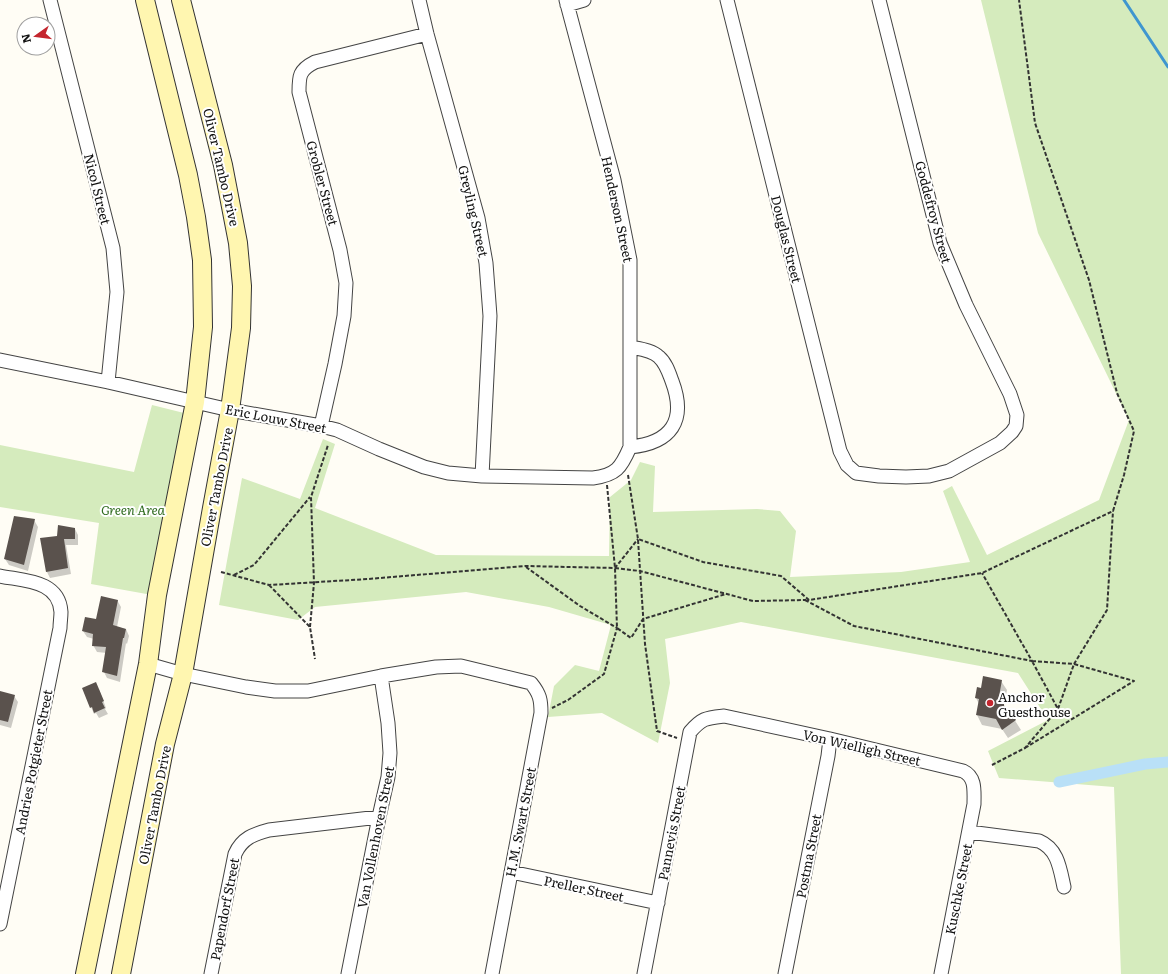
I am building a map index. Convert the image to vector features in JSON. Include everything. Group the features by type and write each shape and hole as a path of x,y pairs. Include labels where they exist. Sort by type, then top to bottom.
{"street":[{"name":"Nicol Street","path":"50,0 114,248 117,292 108,382"},
{"path":"85,974 148,664 157,595 195,402 203,327 202,260 196,217 188,175 146,0"},
{"name":"Oliver Tambo Drive","path":"121,974 165,744 183,674 230,410 240,328 242,286 238,243 223,165 181,0"},
{"name":"Greyling Street","path":"419,0 478,218 486,263 490,316 482,476"},
{"path":"567,2 584,0"},
{"name":"Douglas Street","path":"727,0 840,451 847,465 856,473 879,476 929,476 949,471 1000,444 1016,426 1017,414"},
{"name":"Goddefroy Street","path":"879,0 940,243 966,305 1010,394 1017,414"},
{"name":"Henderson Street","path":"567,2 614,180 630,260 628,453"},
{"name":"Grobler Street","path":"321,426 344,316 346,283 340,250 299,92 300,73 306,66 314,62 427,34"},
{"path":"606,476 618,468 628,453 666,434 674,426 677,420 678,408 674,386 667,368 660,357 644,349 630,347"},
{"name":"Eric Louw Street","path":"0,360 108,382 230,410 337,430 424,467 448,473 482,476 593,478 606,476"},
{"name":"Andries Potgieter Street","path":"0,576 38,584 51,590 58,600 61,612 60,628 0,924"},
{"path":"148,664 183,674 246,687 275,691 308,691 381,676"},
{"name":"H.M. Swart Street","path":"381,676 436,667 462,666 531,683 538,692 541,702 540,713 492,974"},
{"name":"Van Vollenhoven Street","path":"348,974 388,777 390,754 388,723 381,676"},
{"name":"Pannevis Street","path":"644,974 690,732 699,722 710,717 724,716"},
{"name":"Von Wielligh Street","path":"724,716 830,739 963,771 972,779 974,788 974,804"},
{"name":"Postma Street","path":"785,974 828,756 830,739"},
{"name":"Kuschke Street","path":"941,974 974,804"},
{"name":"Papendorf Street","path":"211,974 235,854 243,840 255,834 270,830 379,817"},
{"path":"969,832 1039,841 1046,844 1054,852 1064,887"},
{"name":"Preller Street","path":"511,872 658,904"}],"path":[{"path":"1019,0 1035,123 1089,280 1117,393 1134,431 1114,511 1107,610 1074,664 1058,709 1025,748"},
{"path":"315,659 310,627 314,583 311,496 328,445"},
{"path":"628,453 638,539 645,644 657,731 688,742"},
{"path":"540,713 568,700 604,674 617,628 615,568 606,476"},
{"path":"234,575 254,565 311,496"},
{"path":"221,572 269,585 314,583 525,566 615,568 640,571 752,601 809,600 982,573 1114,511"},
{"path":"615,568 638,539"},
{"path":"638,539 703,562 781,576 809,600"},
{"path":"525,566 580,606 631,638 643,619 726,594"},
{"path":"982,573 1058,709"},
{"path":"269,585 310,627"},
{"path":"805,600 854,626 1032,661 1074,664 1134,680 1025,748 992,765"}],"green space":[{"path":"981,0 1168,0 1168,974 1121,974 1114,787 999,778 988,751 1048,720 1018,673 741,622 665,639 670,683 658,743 602,713 548,717 554,686 575,665 599,671 611,625 549,607 466,592 315,607 298,620 219,605 242,478 300,499 323,439 335,444 315,508 436,555 609,556 610,497 631,480 640,462 655,466 653,512 757,509 780,511 796,531 790,577 901,572 970,562 943,491 952,486 987,555 1099,500 1129,420 1038,233"},
{"name":"Green Area","path":"152,405 188,414 152,595 91,584 99,523 0,507 0,445 134,472"}],"building":[{"path":"14,516 35,519 24,565 4,559"},
{"path":"58,525 75,528 75,539 64,539 68,568 46,572 40,538 57,536"},
{"path":"101,596 118,600 113,625 126,629 123,638 117,676 102,672 106,647 92,646 93,634 82,631 85,617 96,619"},
{"name":"Anchor Guesthouse","path":"983,676 1002,680 998,702 1004,704 1016,720 1002,730 996,719 976,715 979,699 975,698 977,687 981,688"},
{"path":"96,682 104,701 102,702 105,708 94,713 92,707 90,708 82,688"},
{"path":"0,691 15,695 8,722 0,720"}],"waterway":[{"path":"1124,0 1168,67"},
{"path":"1059,782 1145,764 1168,762"}],"place":[{"name":"Anchor Guesthouse","path":"990,703"}]}
